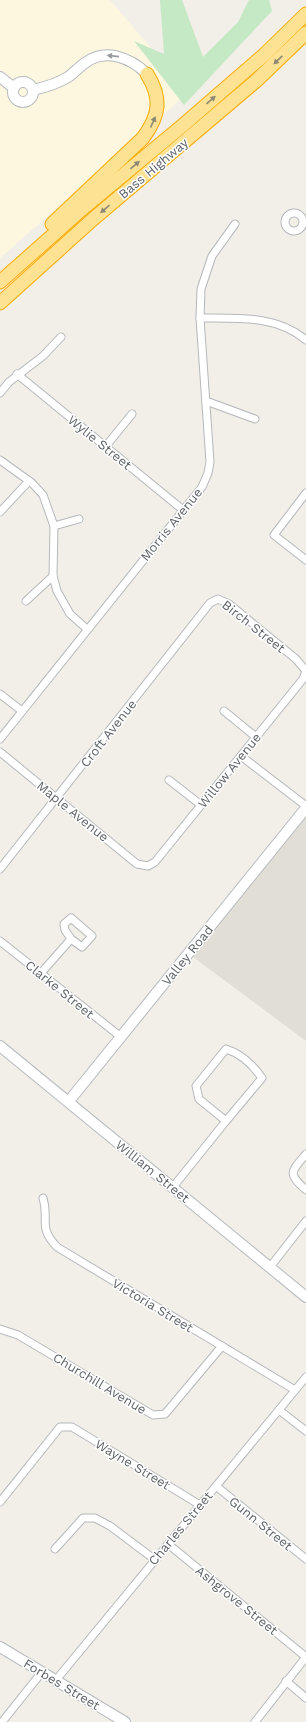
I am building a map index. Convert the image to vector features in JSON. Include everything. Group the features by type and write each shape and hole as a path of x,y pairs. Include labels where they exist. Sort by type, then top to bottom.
{"highway":[{"name":"Bass Highway","path":"0,282 81,210 264,55 306,14"},
{"name":"Bass Highway","path":"0,303 92,220 257,80 306,33"},
{"path":"0,282 38,238 143,138 150,129 157,112 157,100 154,86 147,74"}],"street":[{"path":"33,90 56,84 70,76 85,62 99,56 112,55 126,59 137,64 147,74"},
{"path":"0,77 14,88 16,98 22,102 31,98 33,90 29,84 22,82 14,88"},
{"name":"Morris Avenue","path":"0,739 202,487 208,473 210,462 200,318 201,289 212,256 234,224"},
{"path":"299,230 306,235"},
{"path":"200,318 244,318 279,324 299,334 306,340"},
{"path":"0,393 17,374 43,356 61,337"},
{"name":"Wylie Street","path":"17,374 183,510"},
{"path":"206,401 255,419"},
{"path":"106,446 132,414"},
{"path":"0,460 29,481 43,495 54,526 53,576 57,591 70,614 87,629"},
{"path":"0,512 29,481"},
{"path":"306,493 274,535 306,560"},
{"path":"54,526 79,519"},
{"path":"26,601 53,576"},
{"name":"Birch Street","path":"218,599 229,604 296,659 306,670"},
{"name":"Croft Avenue","path":"0,869 210,603 218,599"},
{"name":"Willow Avenue","path":"148,866 156,862 303,679 306,670"},
{"path":"0,694 22,711"},
{"path":"224,711 256,737"},
{"name":"Maple Avenue","path":"0,752 57,797 137,864 148,866"},
{"path":"241,756 306,807"},
{"path":"169,780 201,805"},
{"name":"Valley Road","path":"69,1101 306,807"},
{"path":"41,973 71,939"},
{"name":"Clarke Street","path":"0,941 120,1037"},
{"name":"William Street","path":"0,1046 69,1101 306,1297"},
{"path":"173,1187 262,1078 255,1067 237,1052 226,1049 196,1086 199,1099 226,1121"},
{"path":"306,1154 294,1169 292,1175 294,1180 306,1190"},
{"name":"Victoria Street","path":"42,1198 46,1207 44,1228 51,1241 57,1247 295,1390"},
{"path":"270,1267 306,1221"},
{"name":"Churchill Avenue","path":"0,1329 18,1335 153,1415 165,1414 222,1346"},
{"name":"Charles Street","path":"56,1680 306,1376"},
{"path":"279,1410 306,1431"},
{"name":"Wayne Street","path":"0,1502 60,1427 66,1426 72,1427 200,1504"},
{"name":"Gunn Street","path":"216,1486 306,1559"},
{"path":"55,1549 82,1518 95,1518 110,1526 154,1560"},
{"name":"Ashgrove Street","path":"168,1544 306,1657"},
{"name":"Forbes Street","path":"0,1647 122,1721"},
{"path":"255,1722 306,1657"},
{"path":"2,1722 42,1672"},
{"path":"286,1682 306,1698"}],"shaded area":[{"path":"0,0 110,0 189,92 0,258"},
{"path":"306,815 306,1041 193,957"}],"green space":[{"path":"160,0 182,0 203,57 238,22 249,0 269,0 272,11 184,105 134,41 164,54"}]}
